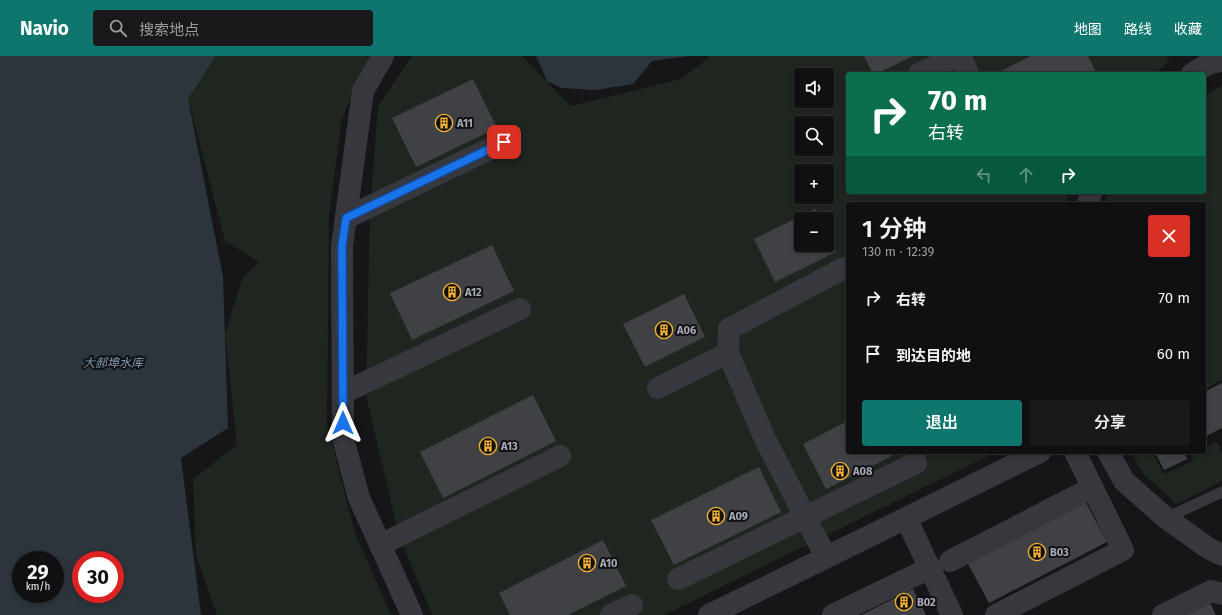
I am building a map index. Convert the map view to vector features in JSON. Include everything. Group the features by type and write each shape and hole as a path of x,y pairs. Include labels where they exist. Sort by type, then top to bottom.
{"street":[{"path":"384,56 363,91 342,246 343,438 359,498 412,615"},
{"path":"923,72 956,56"},
{"path":"961,56 967,72"},
{"path":"346,218 504,142"},
{"path":"826,557 765,439 728,353 729,329 844,268"},
{"path":"343,393 520,309"},
{"path":"658,388 728,353"},
{"path":"709,615 1036,454"},
{"path":"996,615 1123,550 1076,454"},
{"path":"1109,454 1124,481 1166,518 1208,548 1221,554"},
{"path":"380,545 560,456"},
{"path":"678,579 916,463"},
{"path":"950,561 1092,488"},
{"path":"906,518 952,615"},
{"path":"833,615 930,568"},
{"path":"1163,615 1211,591 1222,594"},
{"path":"611,615 632,605"}],"lane":[{"path":"1166,518 1222,492"}],"shaded area":[{"path":"216,56 371,56 342,118 329,215 327,424 355,533 391,615 217,615 196,556 193,479 237,445 225,334 242,279 259,262 225,241 188,99"},
{"path":"412,56 522,56 571,106 681,79 711,56 1167,56 1169,60 1158,72 846,72 846,194 1068,194 1066,202 846,202 846,454 992,454 664,615 432,615 399,536 366,396 370,210 378,106"},
{"path":"1222,86 1222,380 1206,388 1206,202 1104,202 1108,194 1206,194 1206,94"},
{"path":"1217,442 1222,453 1222,481 1177,504 1144,474 1131,454 1153,454 1164,474 1193,461 1191,454 1206,454 1206,447"}],"water":[{"name":"大郝埠水库","path":"0,56 216,56 188,99 223,277 228,428 181,458 201,615 0,615"},
{"path":"536,56 688,56 652,61 633,84 595,90 562,88 547,81"}],"building":[{"path":"864,56 913,56 880,72 872,72"},
{"path":"1031,56 1088,56 1096,72 999,72"},
{"name":"A11","path":"473,79 497,128 416,167 392,118"},
{"path":"815,209 816,212 809,212"},
{"path":"794,219 794,252 834,252 834,248 836,252 775,282 754,239"},
{"name":"A12","path":"492,245 514,291 412,340 390,293"},
{"name":"A06","path":"684,294 705,337 645,367 623,324"},
{"path":"1222,383 1222,428 1206,436 1206,391"},
{"name":"A13","path":"533,395 556,441 443,498 420,452"},
{"name":"A08","path":"846,422 846,454 896,454 826,489 803,444"},
{"path":"1156,454 1185,454 1187,459 1164,470"},
{"name":"A09","path":"759,467 781,512 674,565 651,520"},
{"name":"B03","path":"1085,501 1107,542 989,603 967,562"},
{"name":"A10","path":"603,540 626,586 568,615 510,615 499,593"},
{"name":"B02","path":"913,589 926,615 861,615"},
{"path":"1209,601 1216,615 1181,615"}],"place":[{"name":"A11","path":"444,123"},
{"name":"A12","path":"452,292"},
{"name":"A06","path":"664,330"},
{"name":"A13","path":"488,446"},
{"name":"A08","path":"840,471"},
{"name":"A09","path":"716,516"},
{"name":"B03","path":"1037,552"},
{"name":"A10","path":"587,563"},
{"name":"B02","path":"904,602"}],"route":[{"path":"343,423 342,246 346,218 504,142"}]}
